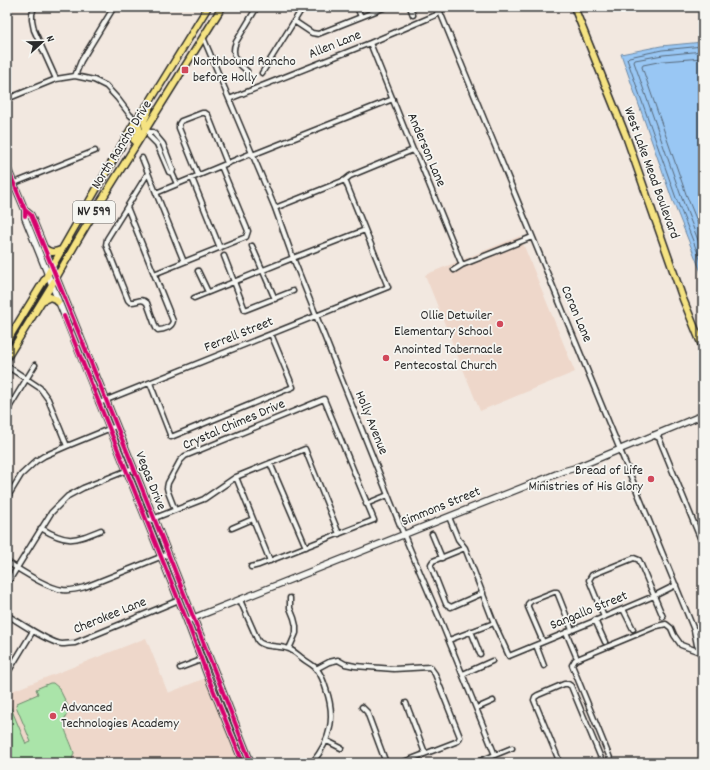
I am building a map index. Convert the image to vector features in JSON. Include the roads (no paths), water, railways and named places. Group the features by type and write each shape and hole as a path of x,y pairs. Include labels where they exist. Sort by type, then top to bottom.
{"main road":[{"name":"North Rancho Drive","path":"7,341 52,267 136,120 149,103 208,7"},
{"name":"North Rancho Drive","path":"7,358 134,147 148,130 222,7"},
{"name":"West Lake Mead Boulevard","path":"574,7 626,136 683,299 703,348"},
{"path":"148,130 144,124 144,121 150,108 149,103"},
{"path":"134,147 134,141 140,130 136,120"},
{"name":"Vegas Drive","path":"7,167 25,210 25,218 58,302 187,621 242,763"},
{"name":"Vegas Drive","path":"25,210 31,215 154,518 251,763"},
{"path":"44,248 52,252 61,250"},
{"path":"42,301 50,297 58,302"},
{"name":"Simmons Street","path":"187,621 404,534 575,468 703,414"},
{"path":"229,731 237,727"}],"street":[{"path":"34,7 32,20 34,30 56,79"},
{"path":"75,76 81,61 114,7"},
{"path":"248,71 238,64 233,48 257,7"},
{"path":"262,73 303,7"},
{"path":"357,7 361,17"},
{"path":"294,21 316,34 386,7"},
{"path":"410,7 413,15"},
{"name":"Allen Lane","path":"229,99 370,43 436,15 438,8 446,7"},
{"name":"Coran Lane","path":"438,8 676,585 694,630 697,644 703,659"},
{"name":"Holly Avenue","path":"203,37 274,208 388,495 477,708 495,755"},
{"name":"Anderson Lane","path":"370,43 413,150 418,157 462,265"},
{"path":"7,99 56,79 75,76 94,80 106,86 136,120"},
{"path":"156,193 227,163 393,99"},
{"path":"198,175 179,128 180,121 202,113 208,115 227,163"},
{"path":"148,130 149,136 158,144 169,172 172,173 177,184"},
{"path":"274,208 345,180 350,176 413,150"},
{"path":"7,186 94,151"},
{"path":"142,158 184,262"},
{"path":"154,274 246,237 248,234 221,166"},
{"path":"127,207 172,321 171,326 161,330 156,328 147,304 144,301 141,300 134,303 128,300 106,245 106,242 127,207 148,173"},
{"path":"192,178 220,248"},
{"path":"194,298 365,230 345,180"},
{"name":"Ferrell Street","path":"99,403 388,287 365,230"},
{"path":"454,270 462,265 532,237"},
{"path":"252,246 275,299"},
{"path":"224,256 245,310 293,291"},
{"path":"198,271 208,292"},
{"path":"150,383 171,437 293,387 271,334"},
{"path":"7,411 35,365"},
{"path":"7,366 40,388 48,399 67,446"},
{"name":"Crystal Chimes Drive","path":"175,510 168,492 168,485 182,458 324,399 366,504"},
{"path":"7,498 22,475 36,461 44,456 116,426"},
{"path":"653,435 660,439 703,544"},
{"path":"147,521 204,499 236,477 305,449 339,534"},
{"path":"270,463 306,547"},
{"path":"7,584 51,513 68,496 83,488 133,468"},
{"path":"236,477 270,561"},
{"path":"251,567 374,520 366,504 388,495"},
{"path":"448,517 458,539 465,548 494,623 449,640"},
{"path":"232,528 253,519"},
{"path":"42,528 60,539 70,540 83,538 100,530"},
{"path":"432,534 442,558"},
{"path":"465,548 433,561 431,564 446,604 451,607 483,593"},
{"path":"7,562 50,587 64,590 74,590 168,554"},
{"path":"604,617 589,578 592,575 634,558 639,560 663,617"},
{"name":"Sangallo Street","path":"494,623 509,656 654,596 676,585"},
{"path":"543,642 528,607 528,604 531,601 556,592 572,630"},
{"path":"289,649 296,633 296,626 290,608 290,598"},
{"name":"Cherokee Lane","path":"7,615 53,642 61,644 75,643 178,600"},
{"path":"240,600 260,643 263,645 278,646 289,649 316,668 324,682 330,699 332,712 330,729 327,741 321,752 312,763"},
{"path":"623,609 633,629"},
{"path":"596,620 605,642"},
{"path":"612,763 572,665 575,660 657,626 666,624 671,628 681,645 700,652"},
{"path":"694,630 703,631"},
{"path":"10,669 33,631"},
{"path":"471,631 480,654"},
{"path":"566,632 576,656"},
{"path":"536,645 544,666"},
{"path":"180,668 201,660"},
{"path":"316,668 338,660 345,664 355,666 394,669 430,667 435,674 460,736 458,740 401,763"},
{"path":"463,674 492,661"},
{"path":"560,763 535,702 535,697 564,684 571,686 603,763"},
{"path":"477,708 493,701"},
{"path":"406,703 425,754"},
{"path":"362,707 367,712 386,763"},
{"path":"327,741 341,748"},
{"path":"475,763 512,748"}],"water":[{"path":"703,42 703,277 672,199 621,54 661,46"}],"place":[{"name":"Northbound Rancho before Holly","path":"185,70"},
{"name":"Ollie Detwiler Elementary School","path":"500,324"},
{"name":"Anointed Tabernacle Pentecostal Church","path":"386,358"},
{"name":"Bread of Life Ministries of His Glory","path":"651,479"},
{"name":"Advanced Technologies Academy","path":"53,716"}]}
